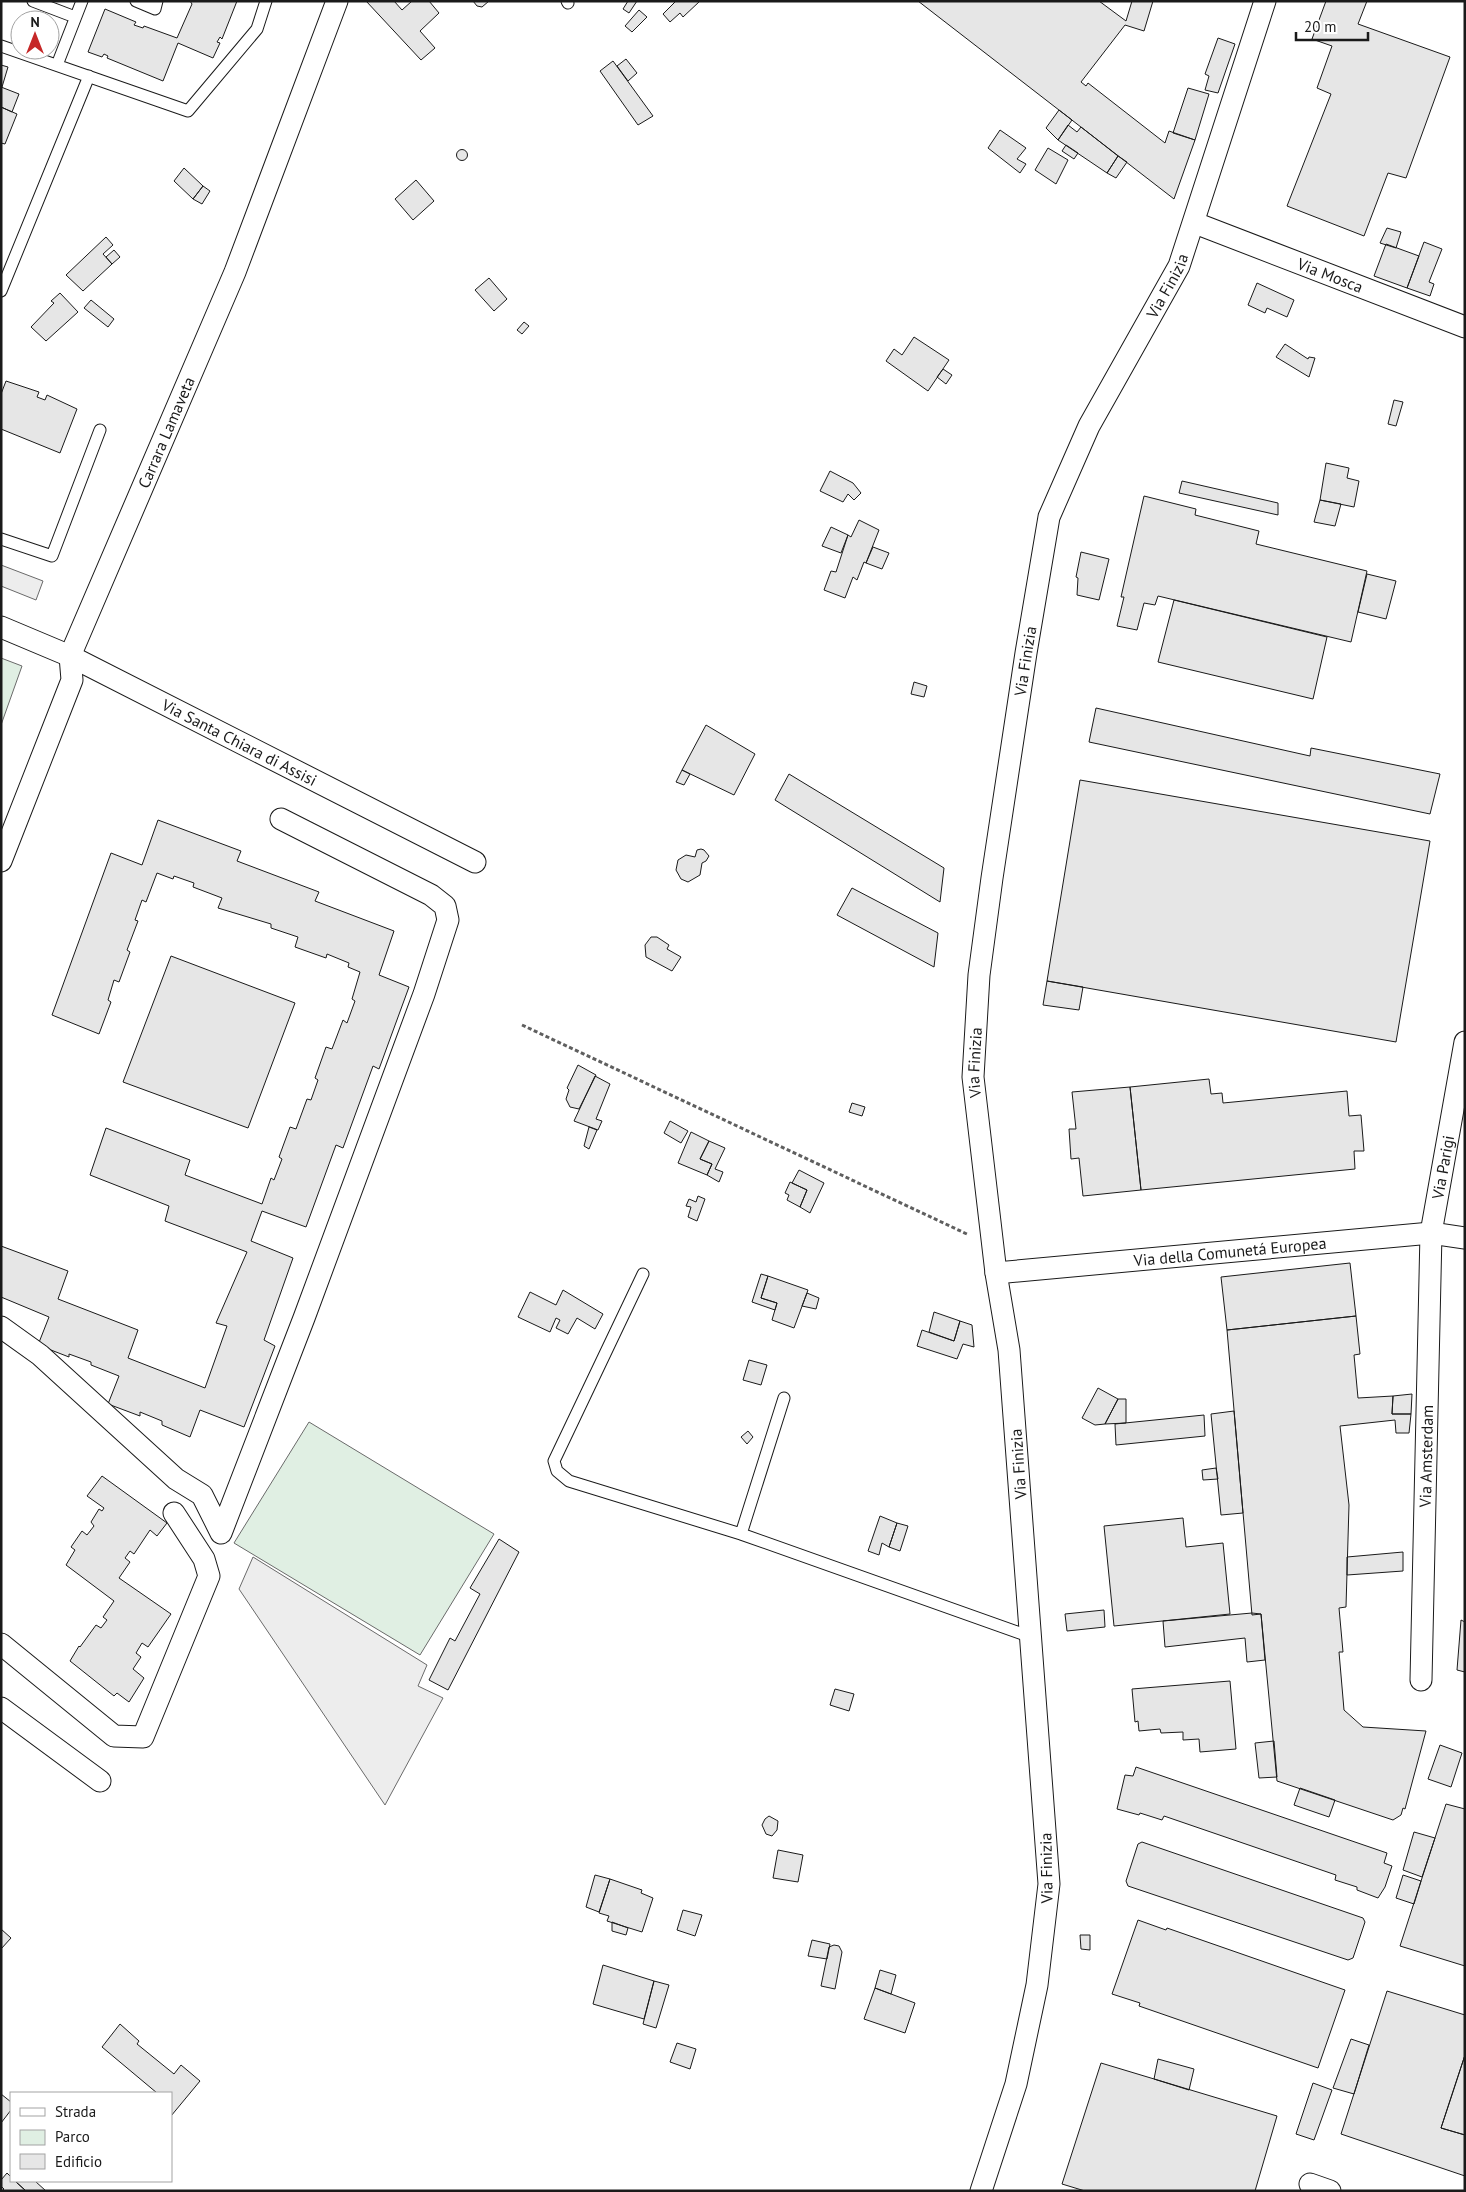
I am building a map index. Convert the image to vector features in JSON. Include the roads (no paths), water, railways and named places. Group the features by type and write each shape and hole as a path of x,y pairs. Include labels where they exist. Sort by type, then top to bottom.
{"street":[{"name":"Carrara Lamaveta","path":"1,862 72,680 70,656 235,272 337,1"},
{"name":"Via Finizia","path":"981,2191 1018,2074 1037,1985 1049,1884 1009,1350 996,1273 973,1077 979,976 1024,663 1049,517 1089,426 1180,266 1265,1"},
{"name":"Via Mosca","path":"1195,223 1465,327"},
{"name":"Via Santa Chiara di Assisi","path":"1,627 70,656 475,862"},
{"path":"1,1327 40,1355 176,1479 202,1495 221,1534 308,1309 424,994 448,920 445,906 431,895 281,819"},
{"name":"Via Parigi","path":"1431,1233 1465,1042"},
{"name":"Via della Comunetá Europea","path":"996,1273 1431,1233 1465,1238"},
{"name":"Via Amsterdam","path":"1421,1680 1431,1233"},
{"path":"1,1644 114,1736 144,1737 209,1576 204,1559 174,1513"},
{"path":"1,1708 100,1781"},
{"path":"1310,2184 1330,2191"}],"lane":[{"path":"33,1 75,17"},
{"path":"57,65 82,1"},
{"path":"136,1 155,8 157,1"},
{"path":"1,46 188,111 257,29 266,1"},
{"path":"1,292 89,76"},
{"path":"1,539 52,556 100,430"},
{"path":"643,1274 554,1461 557,1471 569,1481 741,1534 1031,1637"},
{"path":"741,1534 784,1398"}]}
